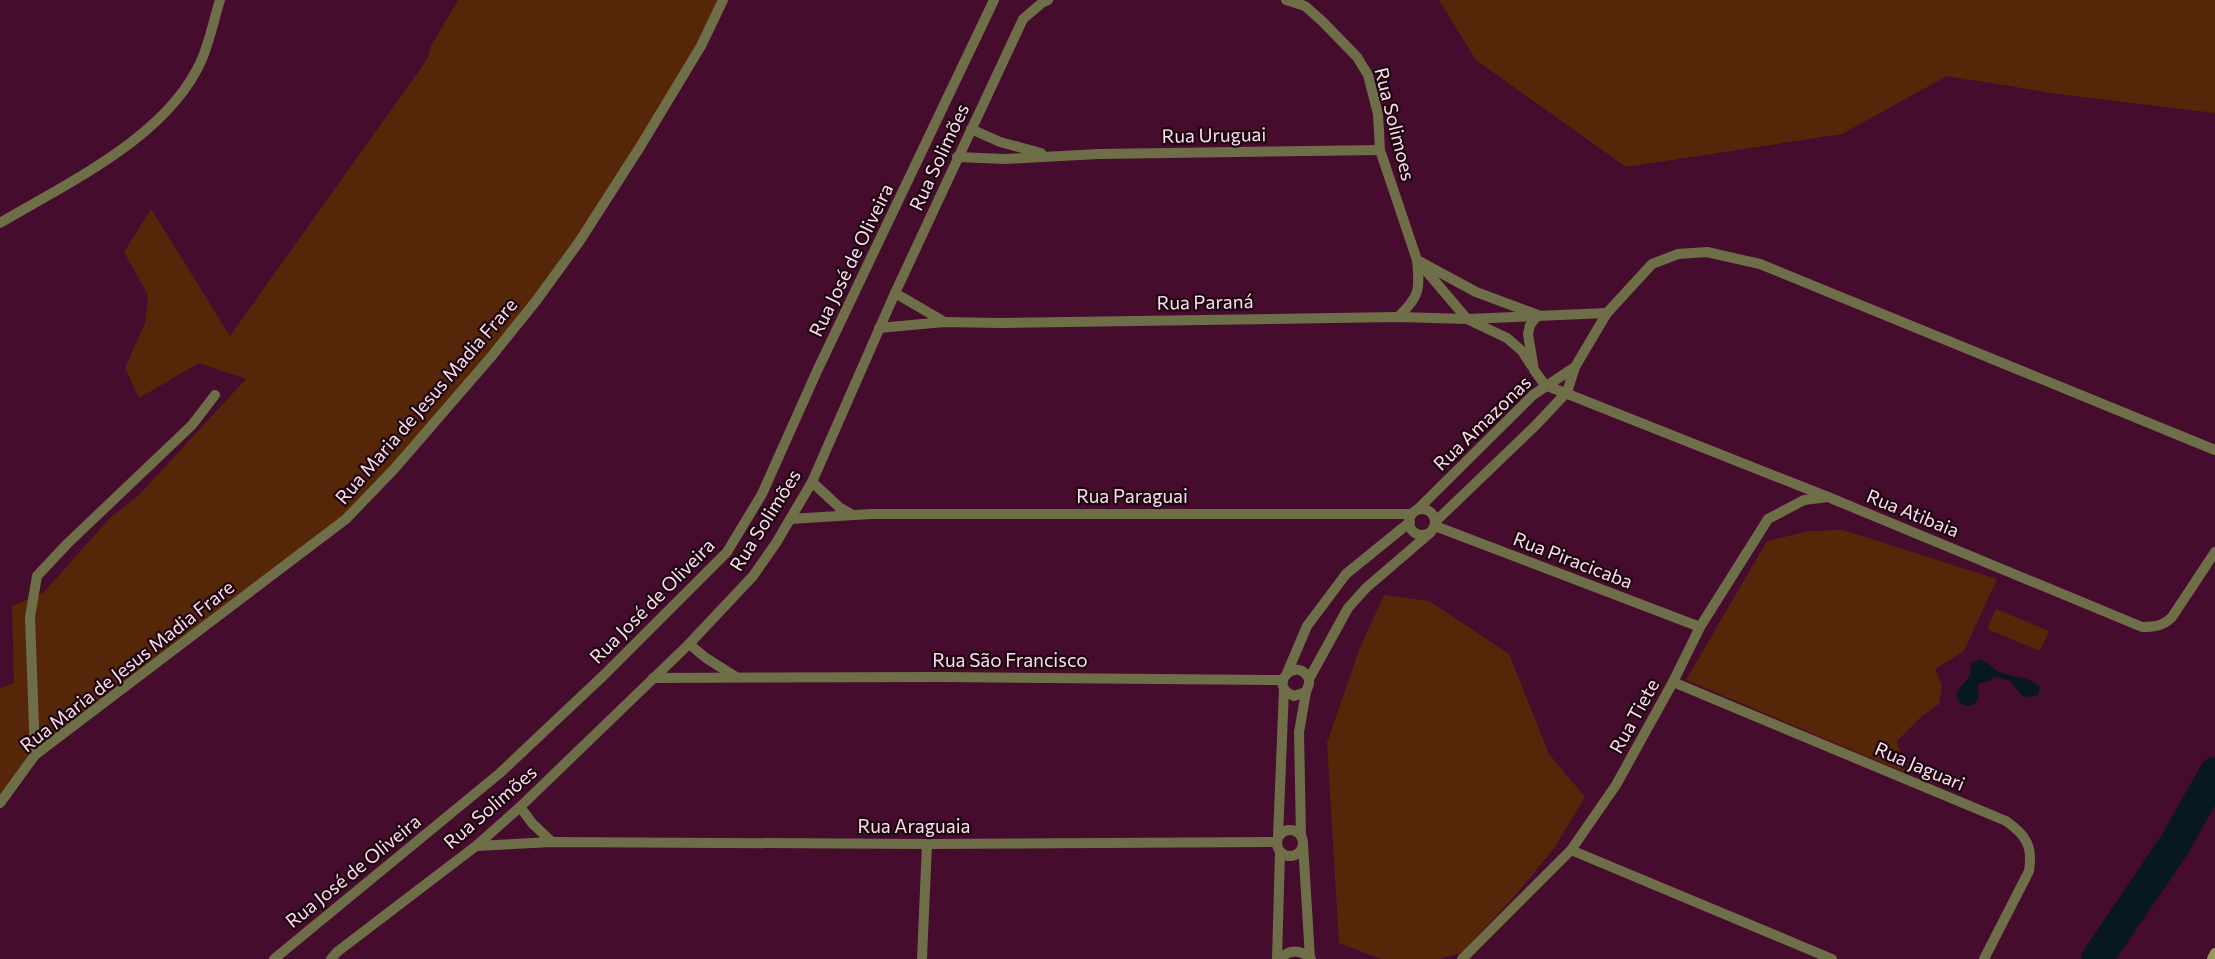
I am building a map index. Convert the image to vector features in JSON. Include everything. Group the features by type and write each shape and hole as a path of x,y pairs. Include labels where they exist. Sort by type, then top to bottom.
{"main road":[{"path":"2212,959 2215,953"}],"street":[{"path":"0,223 123,149 178,98 202,59 220,0"},
{"name":"Rua Maria de Jesus Madia Frare","path":"0,804 34,755 346,519 395,468 491,357 536,301 579,242 640,147 701,46 723,0"},
{"name":"Rua José de Oliveira","path":"274,959 500,773 604,675 727,552 762,494 817,371 994,0"},
{"name":"Rua Solimões","path":"331,959 337,952 476,846 520,807 689,644 753,576 812,482 879,328 957,157 1023,19 1048,0"},
{"name":"Rua Solimoes","path":"1286,0 1305,6 1357,57 1368,75 1378,114 1380,150 1417,260 1466,319"},
{"name":"Rua Uruguai","path":"971,129 1000,142 1050,156"},
{"name":"Rua Uruguai","path":"957,157 1006,159 1050,156 1380,150"},
{"name":"Rua Amazonas","path":"1309,679 1348,608 1366,588 1433,527 1567,392 1575,366 1607,312 1652,264 1678,254 1708,252 1760,264 2215,450"},
{"path":"1417,260 1476,292 1538,315 1530,325 1528,334 1534,370"},
{"path":"1398,317 1412,304 1419,286 1417,260"},
{"name":"Rua Paraná","path":"895,293 944,322"},
{"name":"Rua Paraná","path":"879,328 944,322 1001,323 1398,317 1466,319 1607,312"},
{"name":"Rua Paraná","path":"1466,319 1507,338 1522,351 1546,385"},
{"name":"Rua Amazonas","path":"1278,959 1278,844 1285,681 1307,626 1346,574 1413,515 1533,395 1575,366"},
{"name":"Rua Atibaia","path":"1546,385 1828,497 2142,627 2155,627 2165,624 2172,617 2215,552"},
{"path":"34,755 30,617 37,576 67,544 192,425 215,395"},
{"path":"812,482 839,507 851,514"},
{"name":"Rua Tiete","path":"1462,959 1571,850 1616,785 1673,682 1700,627 1768,519 1804,500 1828,497"},
{"path":"1430,512 1433,527 1417,534 1411,528 1413,515 1430,512"},
{"name":"Rua Paraguai","path":"790,519 851,514 1413,515"},
{"name":"Rua Piracicaba","path":"1433,527 1700,627"},
{"path":"689,644 706,658 736,677"},
{"path":"1306,692 1294,696 1285,681 1291,671 1300,670 1309,679 1299,732 1302,840 1310,958"},
{"name":"Rua São Francisco","path":"653,678 1285,681"},
{"name":"Rua Jaguari","path":"1673,682 1996,817 2020,831 2027,842 2032,856 2029,871 1984,959"},
{"path":"520,807 532,823 552,842"},
{"path":"1290,830 1302,840 1296,855 1288,856 1278,844 1284,831 1290,830"},
{"name":"Rua Araguaia","path":"476,846 552,842 1278,844"},
{"path":"922,959 927,844"},
{"path":"1571,850 1832,959"},
{"path":"1278,959 1289,952 1295,951 1310,958"}],"shaded area":[{"path":"458,0 723,0 701,46 536,301 346,519 35,755 0,803 0,688 14,683 12,606 43,593 111,517 139,495 246,379 199,363 139,398 125,368 145,323 148,295 124,252 151,209 230,336 428,58 431,46"},
{"path":"1439,0 2215,0 2215,113 2058,94 1947,76 1842,134 1626,167 1476,60"},
{"path":"1843,530 1997,579 1964,651 1935,669 1942,685 1939,704 1921,717 1897,741 1906,773 1686,680 1767,541 1809,531"},
{"path":"1384,595 1429,601 1509,654 1549,754 1585,797 1555,847 1513,898 1461,953 1438,959 1381,959 1339,943 1327,743 1359,650"},
{"path":"1996,609 2049,631 2040,651 1987,629"},
{"path":"1981,659 2002,673 2036,683 2040,687 2038,695 2032,697 2022,696 2010,681 1993,676 1992,680 1978,684 1979,696 1974,704 1971,706 1964,705 1958,699 1957,691 1970,676 1971,664"}],"waterway":[{"path":"2097,959 2175,844 2215,773"}]}
